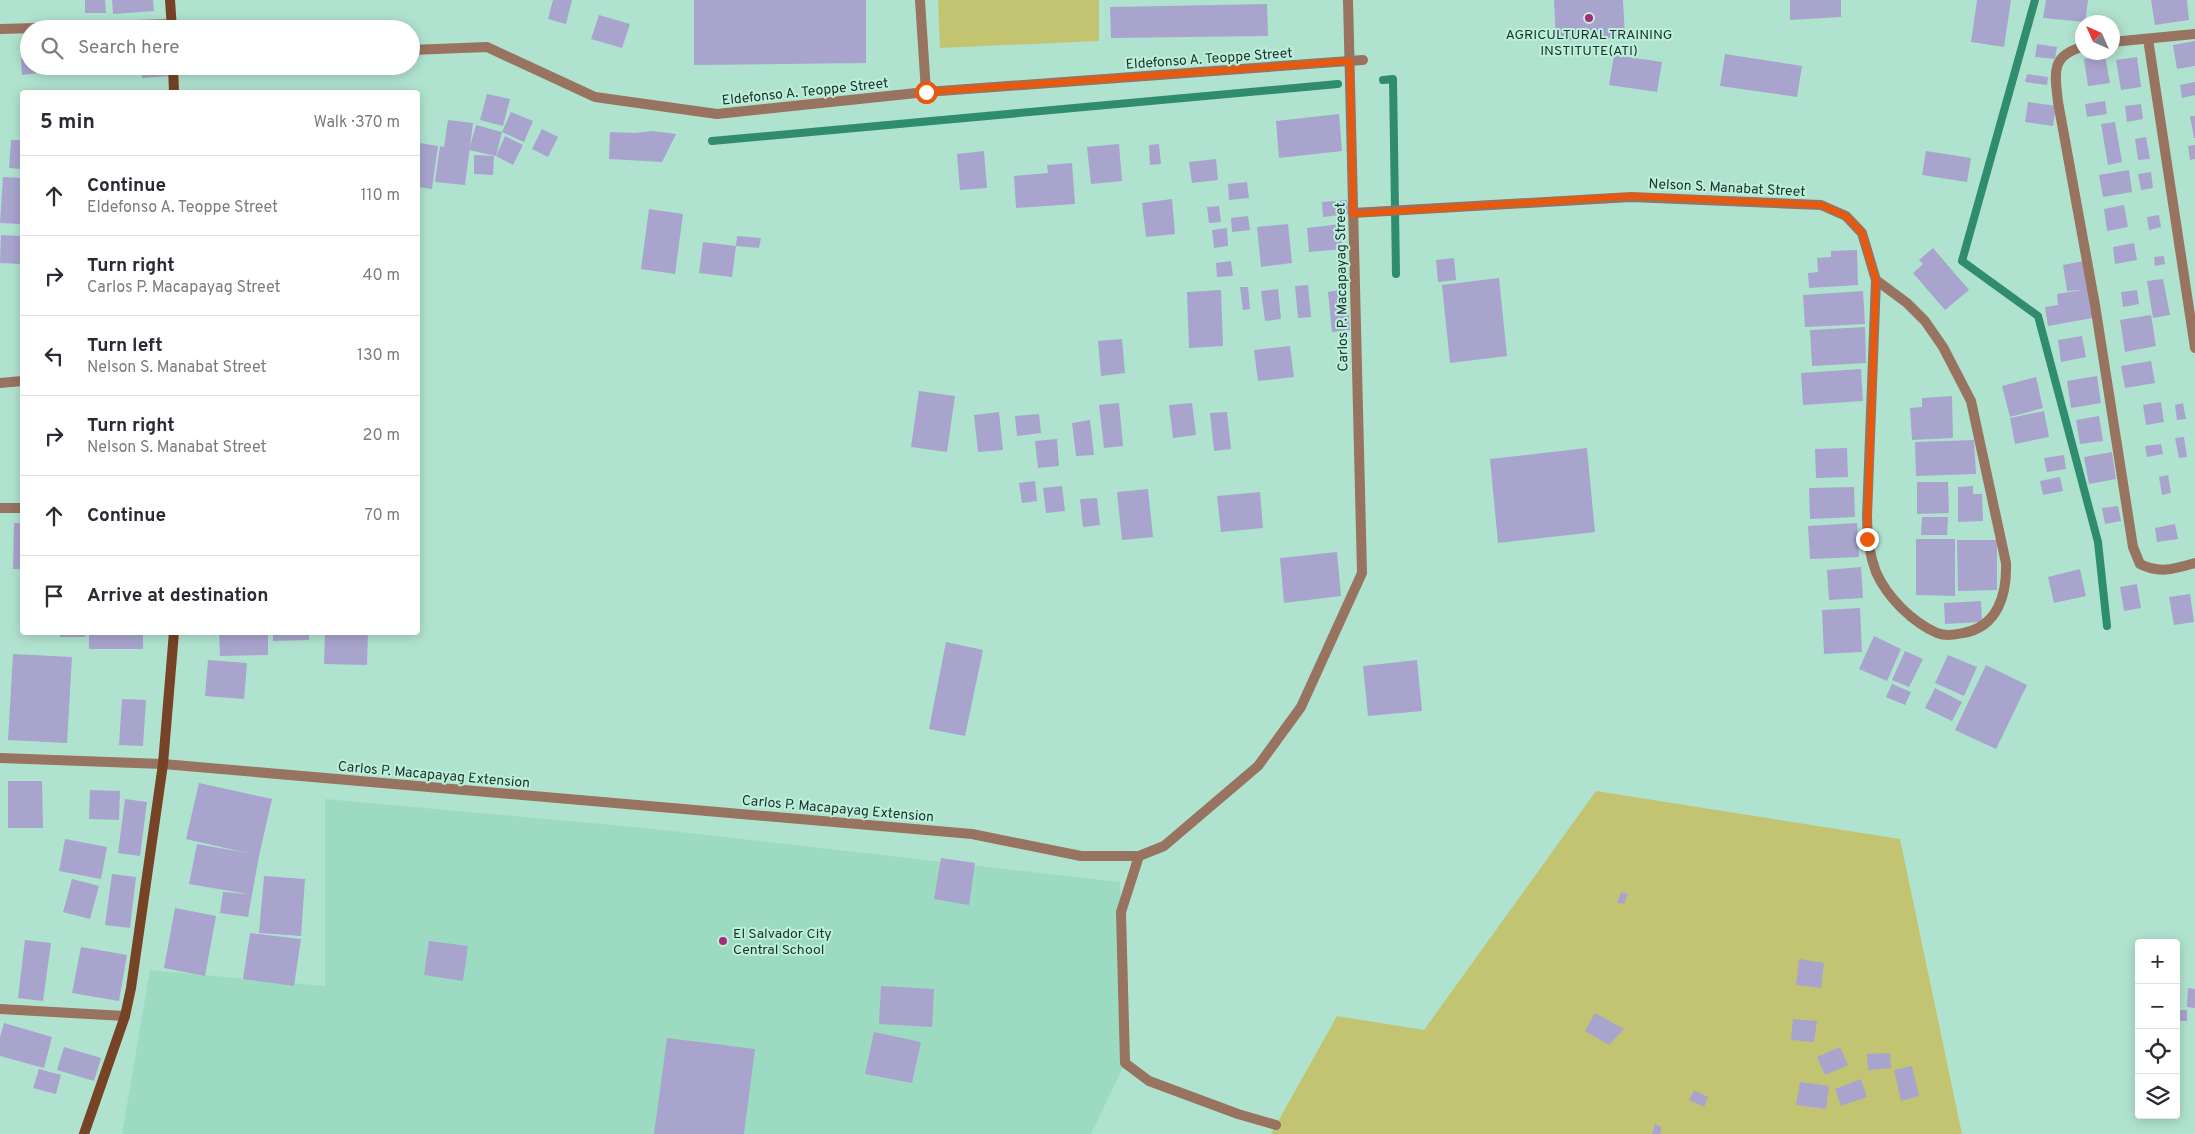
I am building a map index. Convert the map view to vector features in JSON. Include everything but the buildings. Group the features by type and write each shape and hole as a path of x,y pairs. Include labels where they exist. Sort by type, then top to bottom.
{"street":[{"path":"170,0 171,20"},
{"path":"920,0 926,92"},
{"name":"Carlos P. Macapayag Street","path":"1348,0 1362,573"},
{"path":"0,30 20,30"},
{"path":"2120,41 2195,34"},
{"path":"2148,39 2195,348"},
{"name":"Eldefonso A. Teoppe Street","path":"420,50 487,47 594,97 717,114 926,92 1363,60"},
{"path":"2075,49 2060,60 2054,71 2097,314 2133,547 2140,564 2154,571 2173,569 2195,563"},
{"path":"173,75 174,90"},
{"name":"Nelson S. Manabat Street","path":"1353,214 1631,196 1821,205 1846,216 1862,233 1876,280 1867,516 1867,539 1874,563 1884,587 1901,607 1916,619 1938,634 1953,635 1970,632 1982,627 1994,615 2002,600 2006,579 2002,544 1971,400 1943,347 1926,321 1907,303 1876,280"},
{"path":"0,383 20,381"},
{"path":"0,508 20,508"},
{"name":"Carlos P. Macapayag Extension","path":"0,758 163,764 972,834 1082,856 1139,856 1164,846 1258,766 1301,707 1362,573"},
{"path":"84,1134 125,1016 132,988 163,764 174,635"},
{"path":"1139,856 1121,912 1125,1063 1149,1081 1238,1114 1276,1125"},
{"path":"0,1009 125,1016"}],"shaded area":[{"path":"938,0 1099,0 1099,41 940,48"},
{"path":"1596,791 1900,839 1962,1134 1271,1134 1337,1016 1424,1030"},
{"name":"El Salvador City Central School","path":"325,799 645,828 1120,882 1125,1063 1091,1134 122,1134 150,970 325,986"}],"waterway":[{"path":"2035,0 1962,261 2038,316 2098,542 2107,626"},
{"path":"1383,80 1393,79 1396,274"},
{"path":"712,141 1338,84"}],"place":[{"name":"AGRICULTURAL TRAINING INSTITUTE(ATI)","path":"1589,18"},
{"name":"El Salvador City Central School","path":"723,941"}],"route":[{"path":"926,92 1350,61 1353,214 1631,196 1821,205 1846,216 1862,233 1876,280 1867,539"}]}
